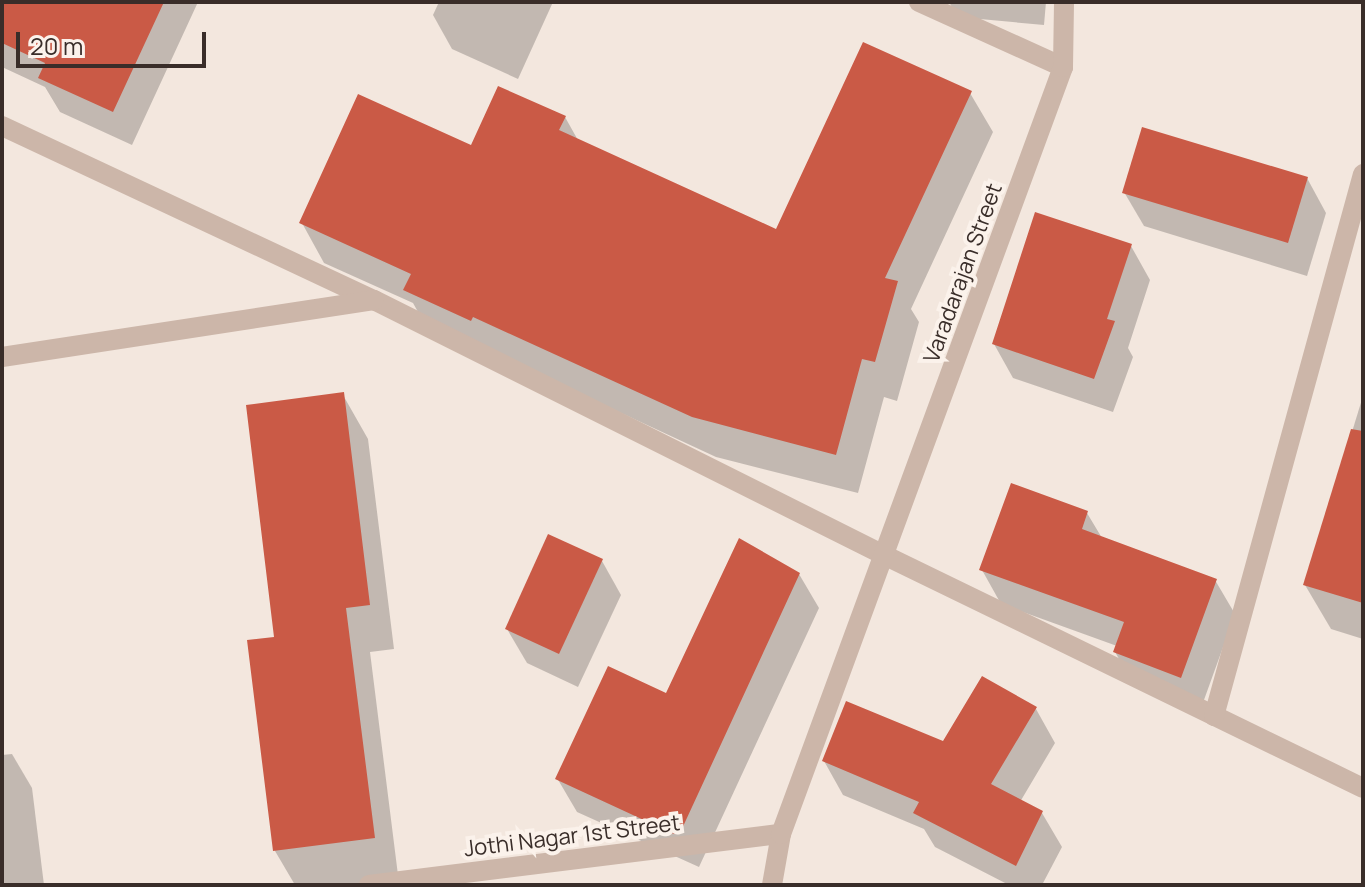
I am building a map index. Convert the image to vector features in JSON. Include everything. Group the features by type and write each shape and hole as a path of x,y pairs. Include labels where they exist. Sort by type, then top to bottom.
{"street":[{"path":"919,2 1063,67"},
{"name":"Varadarajan Street","path":"772,885 781,834 886,556 1063,67 1064,2"},
{"path":"2,126 374,300 886,556 1363,788"},
{"path":"1214,716 1363,174"},
{"path":"2,357 374,300"},
{"name":"Jothi Nagar 1st Street","path":"369,885 781,834"}],"building":[{"path":"2,2 164,2 113,112 38,78 45,63 2,43"},
{"path":"863,42 972,91 885,278 898,281 875,362 862,359 836,455 692,417 473,317 471,321 403,290 411,274 299,223 358,94 471,145 498,86 566,116 559,130 776,229"},
{"path":"1142,127 1308,177 1288,243 1122,193"},
{"path":"1035,212 1132,244 1107,319 1115,321 1094,379 992,344"},
{"path":"344,392 370,605 346,608 375,838 273,851 247,640 274,637 246,405"},
{"path":"1351,429 1363,431 1363,603 1303,585"},
{"path":"1011,483 1088,511 1082,529 1217,579 1181,678 1113,652 1124,622 979,570"},
{"path":"548,534 603,559 559,654 505,629"},
{"path":"739,538 800,573 680,833 674,834 555,779 608,666 666,693"},
{"path":"982,676 1037,707 991,784 1043,811 1016,866 913,813 919,802 822,761 846,701 943,741"}]}
